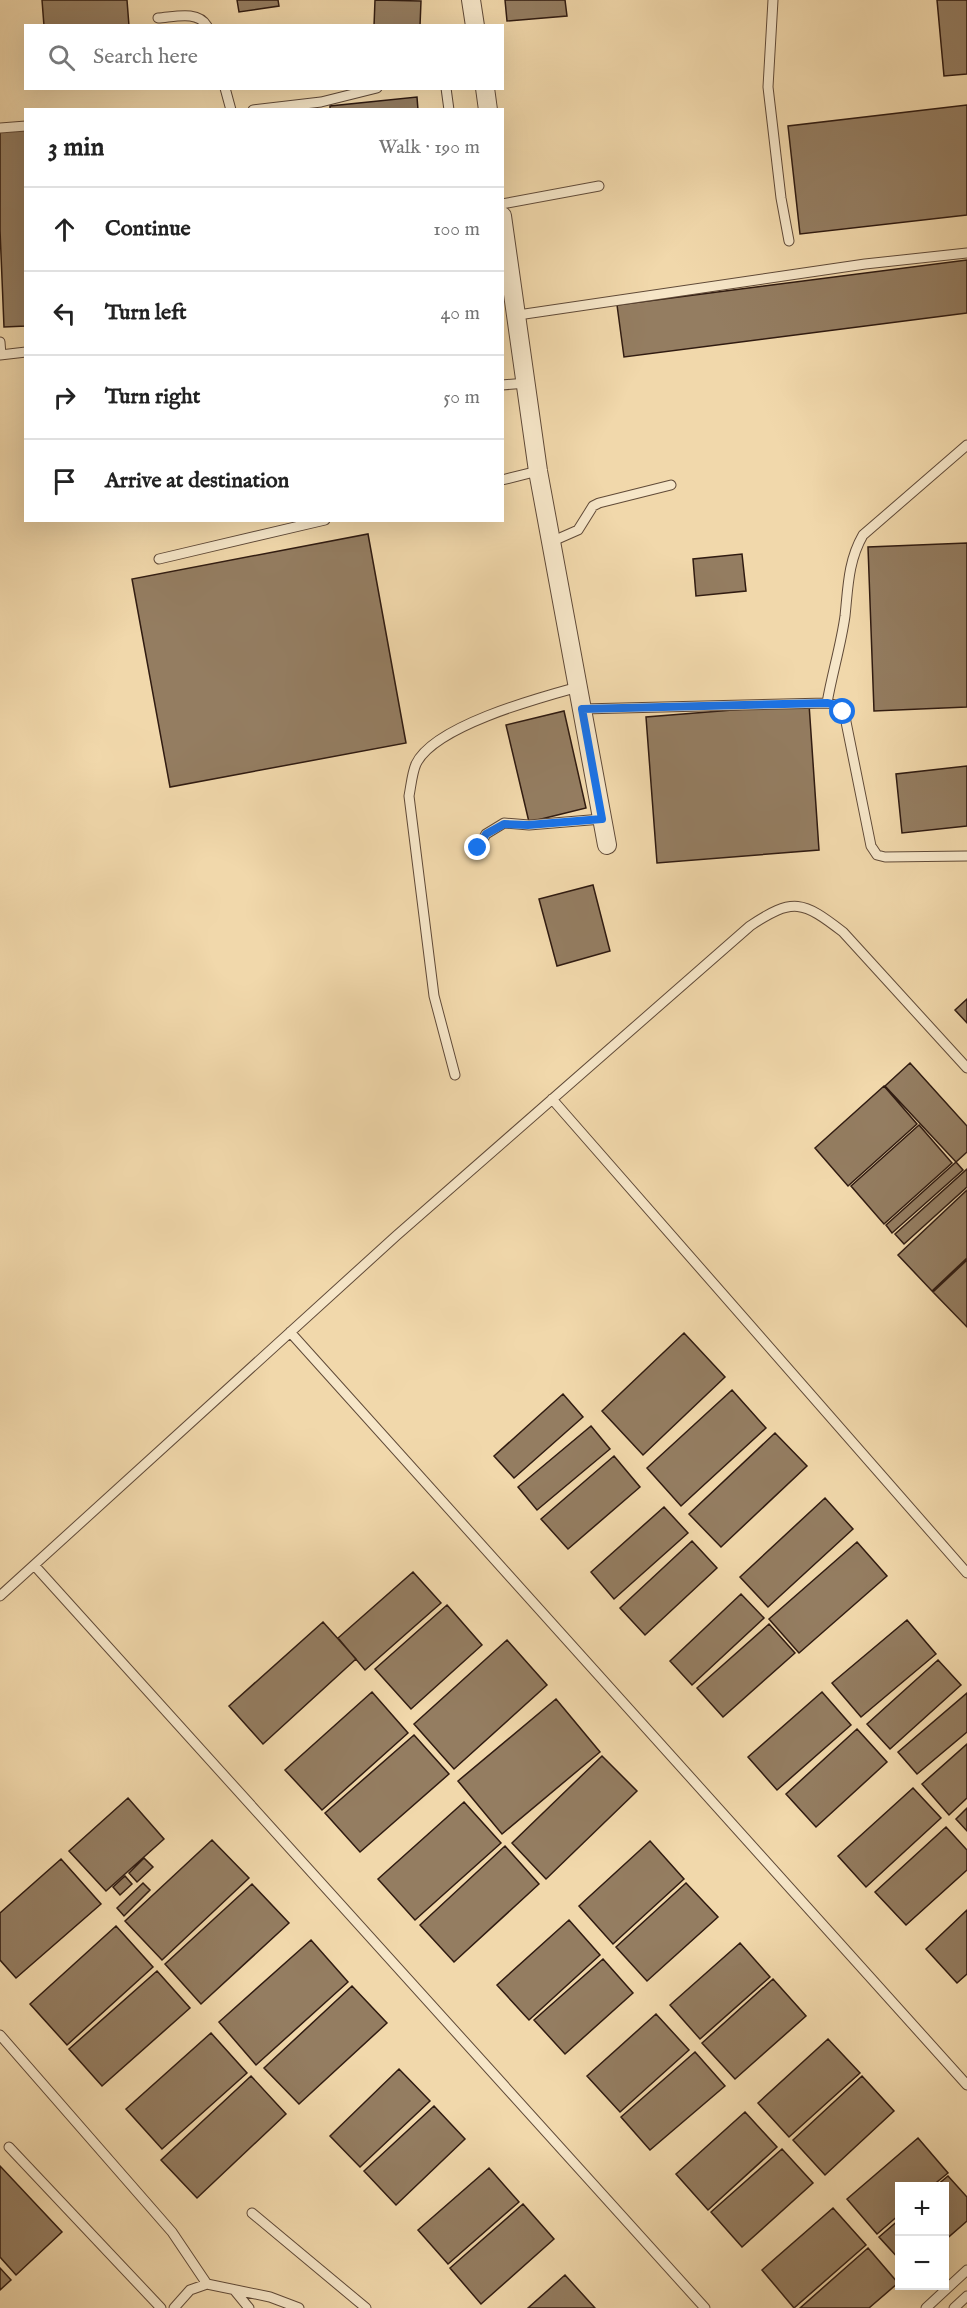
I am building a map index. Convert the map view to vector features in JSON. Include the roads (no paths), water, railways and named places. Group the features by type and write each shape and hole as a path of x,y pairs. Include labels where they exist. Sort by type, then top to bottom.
{"street":[{"path":"471,0 475,24"},
{"path":"485,90 488,108"},
{"path":"504,228 518,315 538,471 553,541 607,845"}],"lane":[{"path":"773,0 768,87 781,198 789,241"},
{"path":"158,18 192,15 203,19 206,24"},
{"path":"226,90 230,108"},
{"path":"270,108 321,102 369,90"},
{"path":"446,90 448,108"},
{"path":"0,128 24,126"},
{"path":"504,204 599,186"},
{"path":"518,315 865,264 967,253"},
{"path":"0,342 0,355 24,352"},
{"path":"504,385 527,383"},
{"path":"827,703 844,617 847,584 860,540 967,445"},
{"path":"504,480 538,471"},
{"path":"553,541 578,530 593,506 599,503 671,485"},
{"path":"159,559 316,522"},
{"path":"455,1075 434,996 409,796 416,764 427,749 442,736 547,696 578,687"},
{"path":"582,709 827,703 836,705 843,712 871,846 877,855 885,857 967,856"},
{"path":"478,848 486,834 504,824 528,825 602,819"},
{"path":"0,1596 290,1332 750,926 772,911 788,905 802,906 823,917 843,932 967,1068"},
{"path":"552,1100 967,1573"},
{"path":"290,1332 967,2085"},
{"path":"34,1565 705,2308"},
{"path":"0,2035 172,2232 207,2284"},
{"path":"9,2147 161,2308"},
{"path":"252,2213 366,2308"},
{"path":"926,2308 967,2270"},
{"path":"174,2308 190,2290 207,2284 221,2285 235,2291 270,2297 299,2308"},
{"path":"235,2291 249,2308"},
{"path":"954,2308 967,2296"}]}
